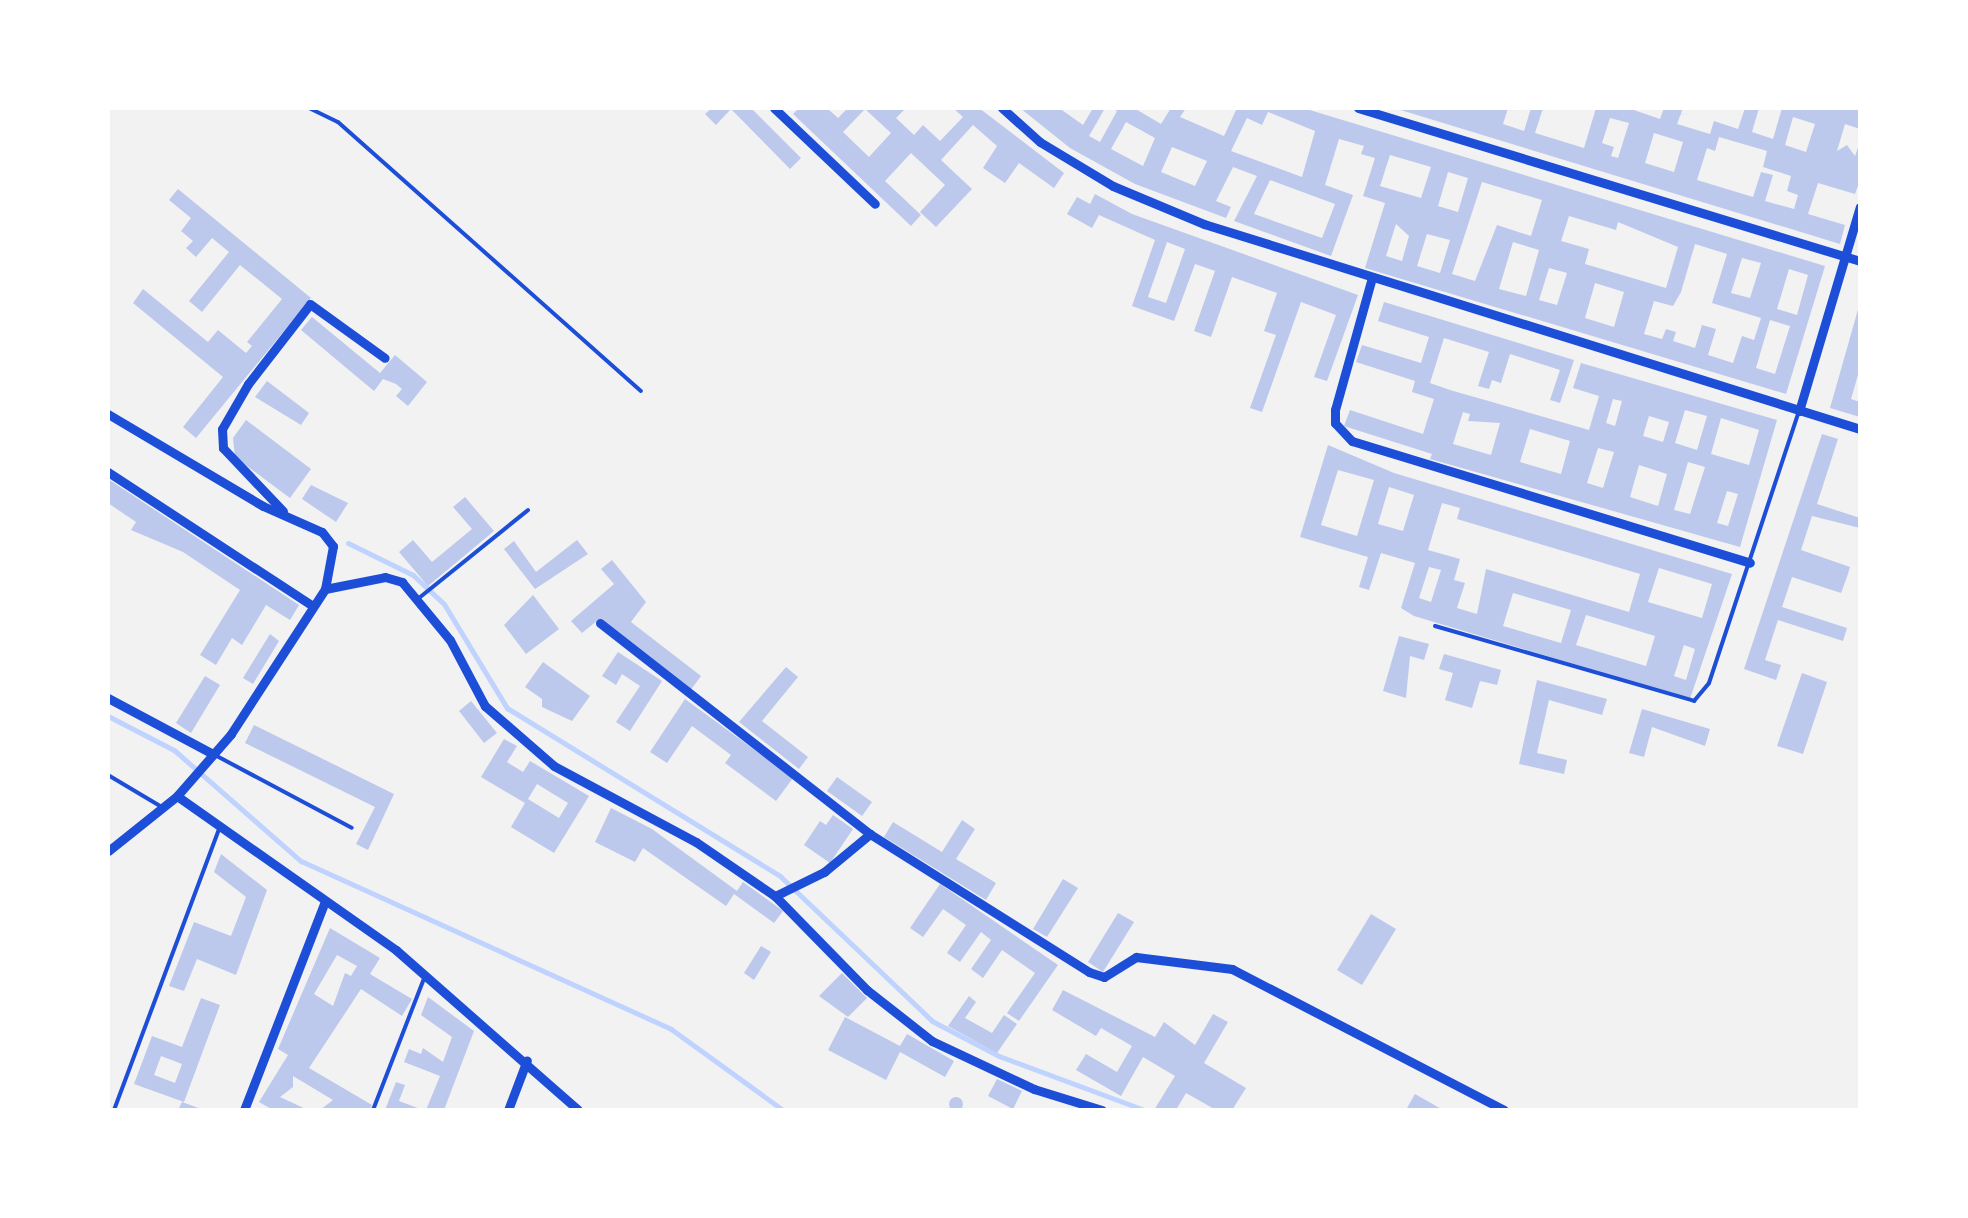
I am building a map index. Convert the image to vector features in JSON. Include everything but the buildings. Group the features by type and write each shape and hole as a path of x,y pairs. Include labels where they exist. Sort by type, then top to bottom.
{"street":[{"path":"777,108 875,204"},
{"path":"1002,108 1040,142 1113,186 1371,281 1860,429"},
{"path":"1358,108 1860,261"},
{"path":"1799,411 1860,207"},
{"path":"1371,281 1335,410 1334,423 1352,440 1750,563"},
{"path":"289,517 223,448 222,429 248,384 310,304 385,358"},
{"path":"108,414 328,536 333,546 325,588 213,754 188,786 108,852"},
{"path":"108,472 311,605"},
{"path":"325,588 385,577 418,598 486,706 522,740 780,893 867,990 932,1042 1034,1089 1102,1110"},
{"path":"600,623 870,834 1089,972 1104,976 1136,957 1232,969 1504,1110"},
{"path":"108,698 213,754"},
{"path":"177,796 425,976 527,1060 578,1110"},
{"path":"780,893 870,834"},
{"path":"244,1110 326,901"},
{"path":"508,1110 527,1060"}],"lane":[{"path":"309,108 338,122 641,391"},
{"path":"1435,626 1694,702 1709,682 1799,411"},
{"path":"418,598 528,510"},
{"path":"213,754 352,828"},
{"path":"108,775 162,806"},
{"path":"114,1110 220,827"},
{"path":"374,1110 425,976"}],"waterway":[{"path":"348,543 413,575 444,604 507,708 780,876 932,1021 999,1056 1144,1110"},
{"path":"108,716 174,750 301,861 671,1029 783,1110"}]}
